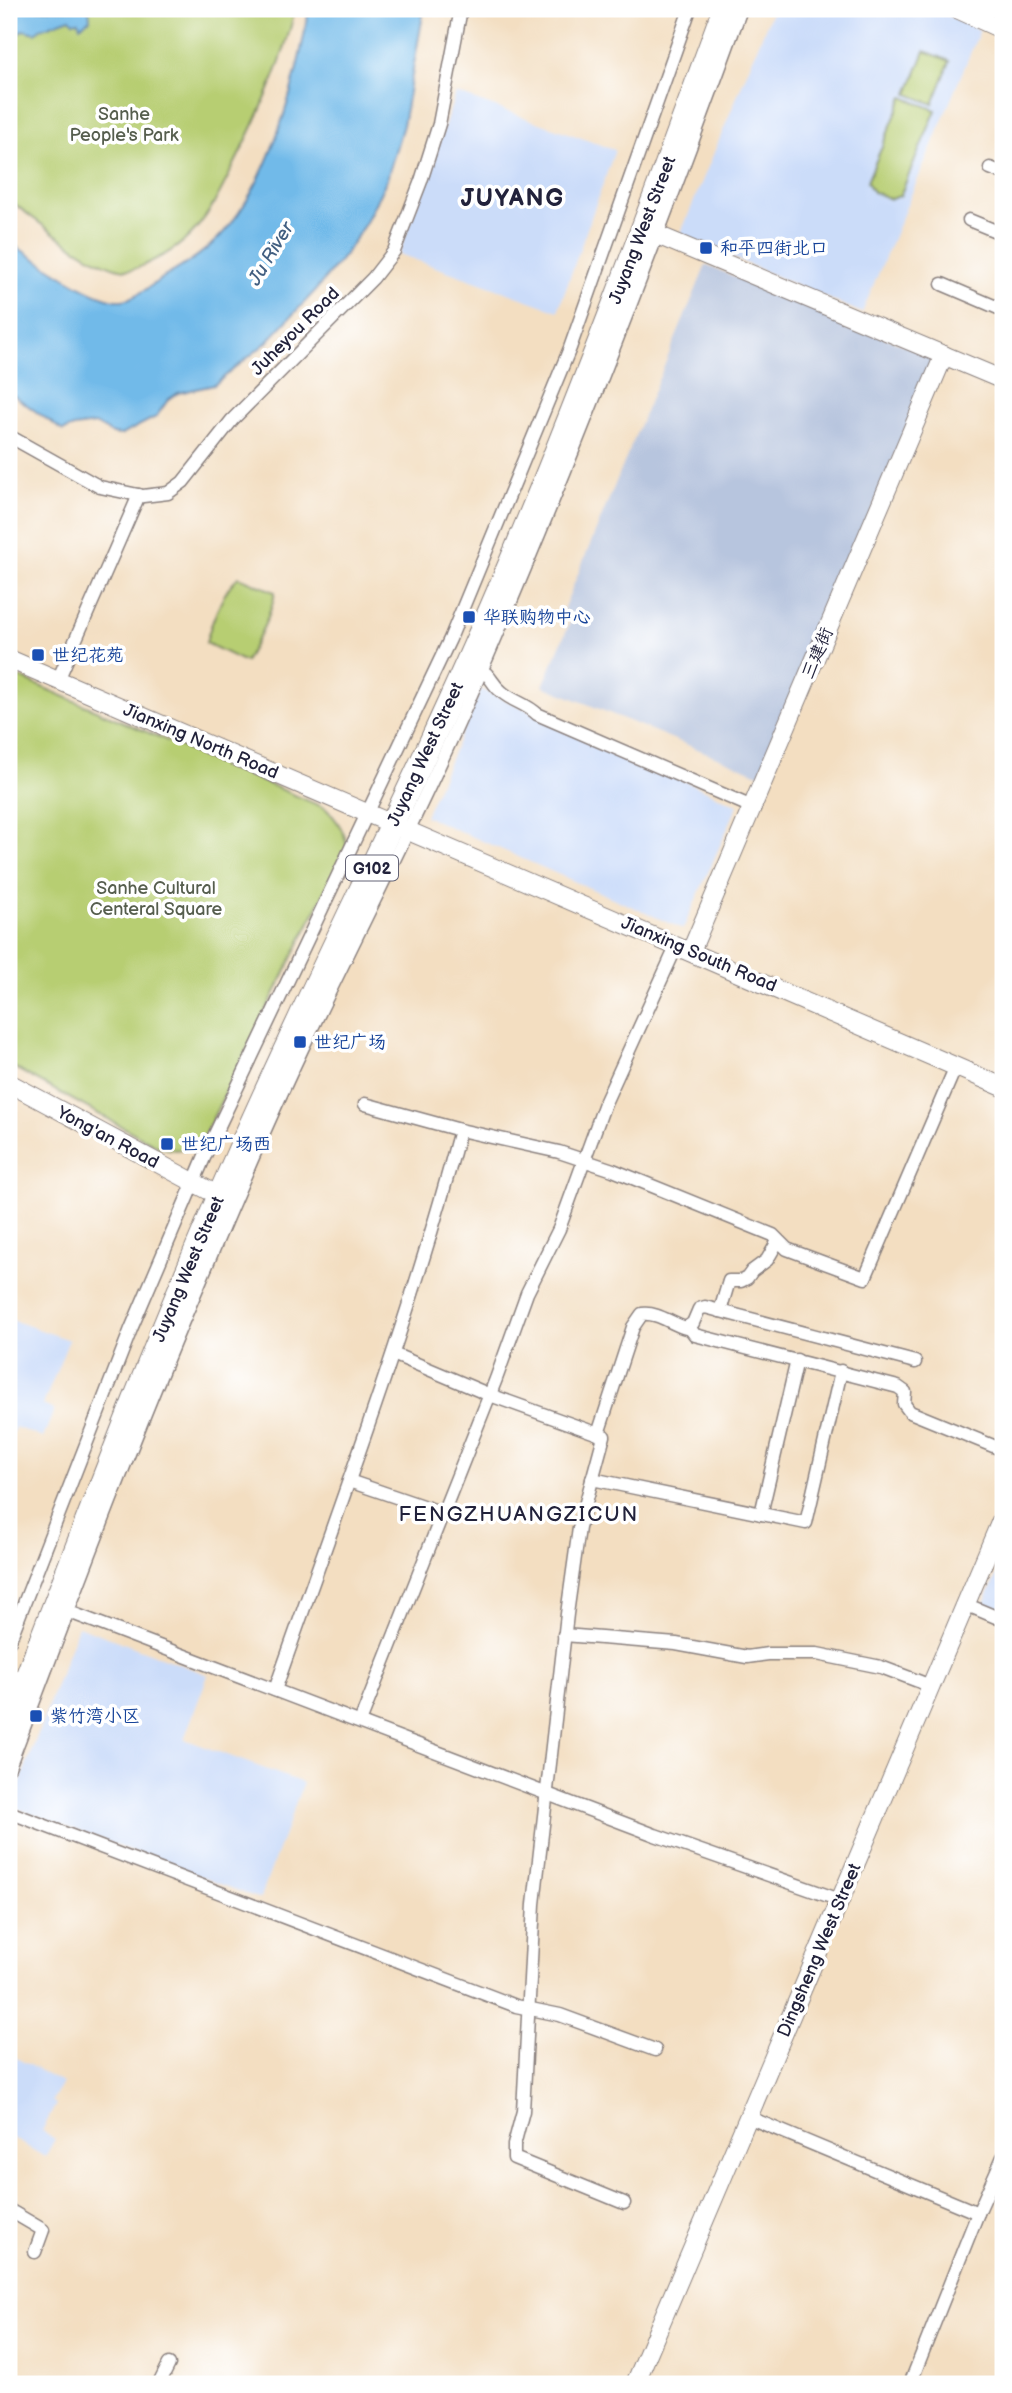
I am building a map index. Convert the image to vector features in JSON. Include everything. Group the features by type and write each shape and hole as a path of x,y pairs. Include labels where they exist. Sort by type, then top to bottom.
{"highway":[{"name":"Juyang West Street","path":"9,1723 61,1609 153,1352 235,1159 388,821 550,436 710,9"},
{"name":"Juyang West Street","path":"9,1687 201,1186 388,821 475,667 561,441 651,232 724,9"}],"street":[{"name":"Juheyou Road","path":"9,436 100,486 139,495 168,493 183,482 240,412 387,261 404,228 439,124 461,9"},
{"path":"388,821 450,639 569,348 690,9"},
{"path":"741,9 651,232 1003,380"},
{"path":"957,9 1003,30"},
{"path":"990,168 1003,173"},
{"path":"969,219 1003,234"},
{"path":"942,284 1003,310"},
{"name":"三建街","path":"684,948 752,807 944,355"},
{"path":"58,680 139,495"},
{"name":"Jianxing North Road","path":"9,659 388,821"},
{"path":"475,667 487,672 499,690 537,714 752,807"},
{"name":"Jianxing South Road","path":"388,821 1003,1087"},
{"path":"360,1722 490,1395 527,1293 559,1228 606,1103 684,948"},
{"path":"365,1104 460,1130 559,1152 613,1170 773,1235 787,1249 865,1278 956,1066"},
{"name":"Yong'an Road","path":"9,1083 201,1186"},
{"path":"275,1690 393,1354 440,1206 460,1130"},
{"path":"9,1642 131,1329 201,1186"},
{"path":"720,1311 729,1281 747,1278 767,1260 778,1241"},
{"path":"689,1327 702,1307 915,1362"},
{"path":"598,1434 633,1326 640,1316 652,1314 674,1325 689,1327 695,1335 898,1387 905,1392 904,1404 910,1412 1003,1450"},
{"path":"393,1354 490,1395 604,1436 579,1528 564,1636 534,1904 523,2111 513,2158 624,2203"},
{"path":"761,1514 797,1360"},
{"path":"592,1479 806,1523 841,1371"},
{"path":"349,1481 443,1513"},
{"name":"Dingsheng West Street","path":"635,2384 1003,1516"},
{"path":"965,1604 1003,1620"},
{"path":"9,1767 61,1609 655,1835 840,1900"},
{"path":"564,1636 676,1644 747,1657 817,1654 881,1667 931,1686"},
{"path":"9,1812 516,2006 560,2015 654,2050"},
{"path":"748,2117 978,2213"},
{"path":"910,2384 1003,2157"},
{"path":"9,2210 43,2230 34,2252"},
{"path":"159,2384 169,2364"}],"shaded area":[{"path":"773,9 933,9 980,30 862,313 680,235"},
{"path":"456,93 615,150 558,311 399,254"},
{"path":"706,265 936,358 761,775 543,686 573,615 563,610"},
{"path":"481,689 738,805 683,929 425,816"},
{"path":"9,1319 69,1340 43,1405 54,1410 43,1438 15,1427 9,1442"},
{"path":"1003,1560 1003,1615 983,1606"},
{"path":"78,1626 208,1675 184,1739 303,1783 260,1899 11,1806"},
{"path":"9,2054 62,2083 52,2101 56,2104 42,2131 55,2139 45,2157 9,2136"}],"green space":[{"name":"Sanhe People's Park","path":"9,9 295,9 269,90 229,175 201,223 175,248 137,268 127,270 114,267 66,242 9,200"},
{"path":"925,51 950,61 933,104 908,94"},
{"path":"903,97 936,110 900,196 891,199 873,192 867,182"},
{"path":"239,577 275,592 267,619 245,662 206,643 223,597"},
{"name":"Sanhe Cultural Centeral Square","path":"9,673 325,808 337,821 344,836 347,847 201,1142 190,1147 176,1150 159,1147 9,1065"}],"water":[{"path":"9,9 89,9 90,19 80,26 78,21 73,22 70,18 36,33 23,30 17,35 9,36"},
{"name":"Ju River","path":"309,9 424,9 403,125 387,179 366,222 347,252 315,291 266,343 214,385 178,393 168,400 156,417 121,435 113,434 95,424 63,431 9,392 9,242 96,294 122,300 138,294 203,251 224,232 241,210 269,156 289,96"}],"place":[{"name":"和平四街北口","path":"706,248"},
{"name":"华联购物中心","path":"469,617"},
{"name":"世纪花苑","path":"38,655"},
{"name":"世纪广场","path":"300,1042"},
{"name":"世纪广场西","path":"167,1144"},
{"name":"紫竹湾小区","path":"36,1716"}],"district":[{"name":"JUYANG","path":"513,198"},
{"name":"FENGZHUANGZICUN","path":"519,1514"}]}
